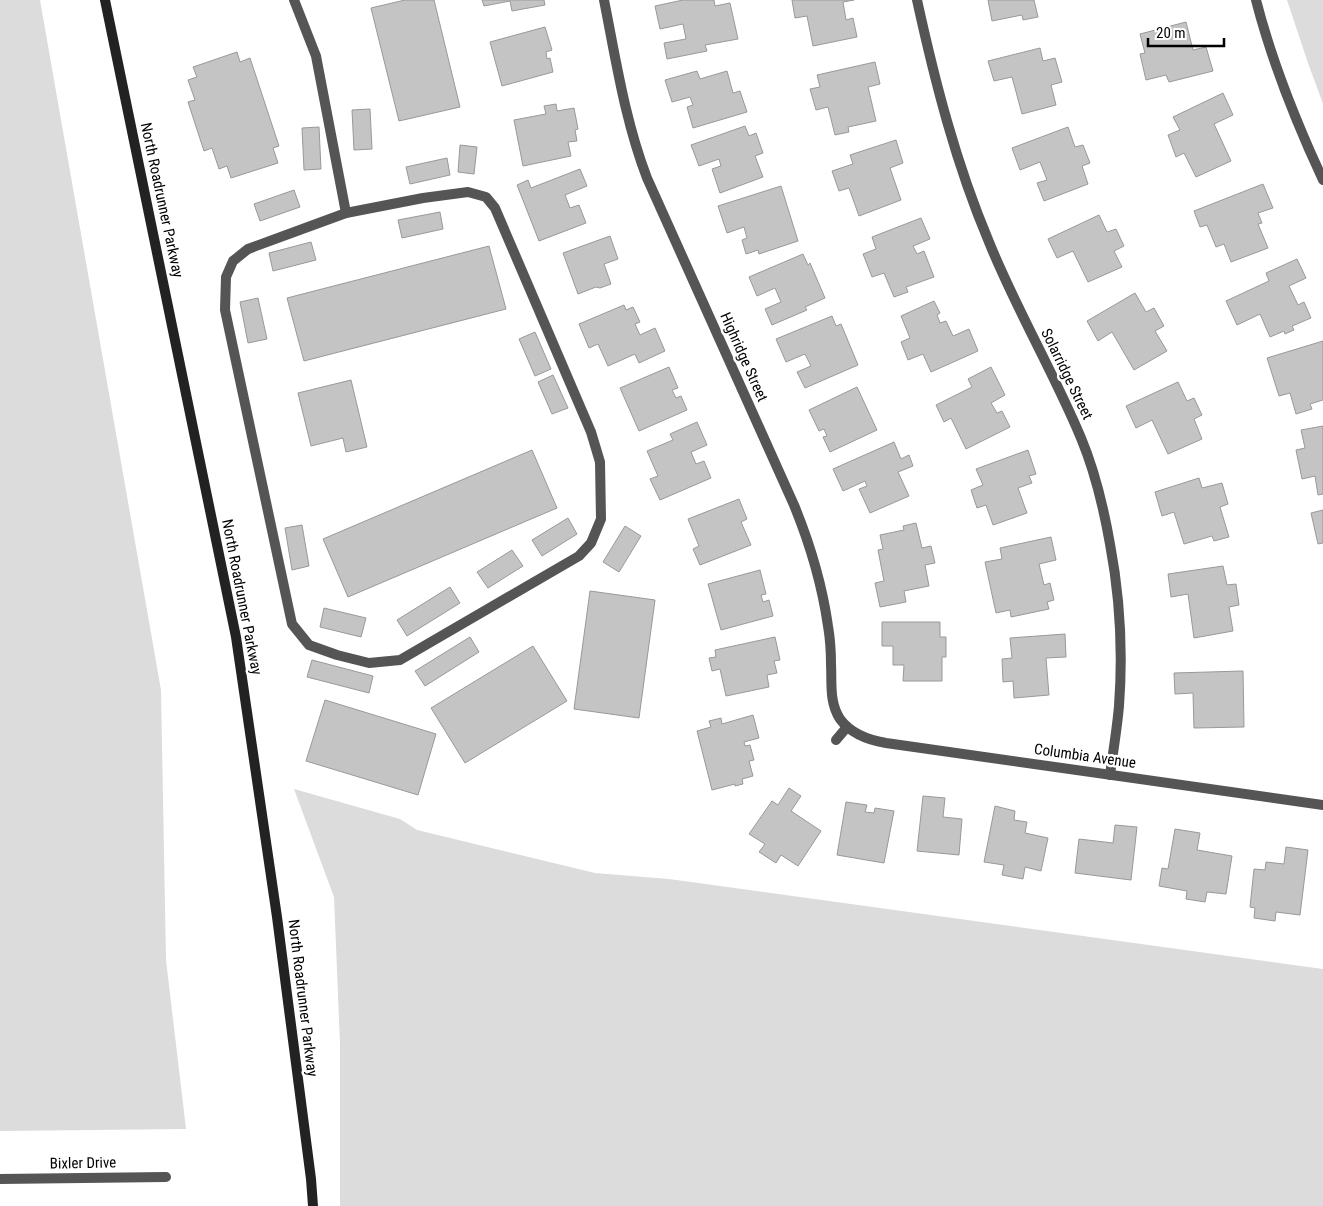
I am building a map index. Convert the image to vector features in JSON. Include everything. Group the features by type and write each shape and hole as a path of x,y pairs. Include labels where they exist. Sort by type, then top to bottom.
{"street":[{"name":"North Roadrunner Parkway","path":"105,0 236,637 277,917 313,1206"},
{"path":"294,0 316,56 346,213"},
{"name":"Highridge Street","path":"604,0 638,155 794,505 812,552 828,624 831,646 832,697 835,708 847,727"},
{"name":"Solarridge Street","path":"917,0 948,123 974,204 1002,273 1082,440 1102,507 1116,577 1120,636 1119,706 1110,775"},
{"path":"1256,0 1266,38 1287,97 1323,180"},
{"path":"468,192 486,198 495,208 591,432 600,462 601,519 591,543 579,556 400,660 369,663 337,655 310,645 292,624 225,310 226,277 234,261 248,249 346,213 423,198 468,192"},
{"path":"836,740 847,727"},
{"name":"Columbia Avenue","path":"847,727 866,739 876,741 1323,804"},
{"name":"Bixler Drive","path":"0,1179 166,1177"}],"shaded area":[{"path":"0,0 40,0 161,690 166,960 186,1129 0,1131"},
{"path":"1287,0 1323,0 1323,104 1308,63"},
{"path":"294,789 400,819 417,830 595,873 669,879 1323,969 1323,1206 340,1206 340,1043 334,897"}],"building":[{"path":"405,0 434,0 460,107 399,121 371,8"},
{"path":"482,0 544,0 545,5 512,11 510,1 484,6"},
{"path":"683,0 714,0 715,6 730,3 738,39 705,45 707,51 667,59 664,43 686,39 683,24 660,29 655,6"},
{"path":"792,0 854,0 843,2 846,20 853,18 857,37 813,46 807,16 795,18"},
{"path":"988,0 1034,0 1038,17 1023,20 1022,15 992,21"},
{"path":"1186,22 1193,50 1206,47 1213,71 1169,82 1166,75 1146,80 1140,54 1145,53 1140,34"},
{"path":"545,27 552,50 546,52 547,59 550,58 553,72 502,86 490,42"},
{"path":"1040,48 1043,61 1055,58 1062,82 1051,85 1056,105 1022,114 1012,77 994,81 988,61"},
{"path":"237,52 240,62 250,58 279,146 273,148 278,163 231,178 227,166 219,169 212,148 204,151 188,102 195,100 188,80 197,77 193,67"},
{"path":"875,62 880,84 868,87 876,121 848,127 849,132 835,135 828,107 816,110 810,89 820,87 817,75"},
{"path":"697,71 700,79 727,71 733,93 740,91 747,112 693,128 687,107 693,105 690,97 672,102 665,80"},
{"path":"1223,93 1233,115 1214,124 1231,161 1196,177 1184,153 1176,157 1168,135 1180,130 1173,117"},
{"path":"556,104 557,111 574,108 578,129 575,130 577,141 568,142 571,156 523,166 514,120 546,114 544,106"},
{"path":"370,109 372,149 354,150 352,110"},
{"path":"745,126 749,136 756,133 763,153 755,156 763,177 720,193 712,169 721,166 719,159 699,166 691,145"},
{"path":"319,127 321,169 304,170 302,128"},
{"path":"1068,127 1075,147 1083,145 1090,163 1082,166 1088,184 1044,201 1037,183 1047,180 1040,162 1020,170 1012,148"},
{"path":"896,140 903,163 890,168 901,200 859,216 849,188 839,191 832,171 853,164 850,155"},
{"path":"460,145 477,147 474,174 458,172"},
{"path":"447,158 450,175 410,184 406,167"},
{"path":"580,169 587,186 565,195 570,208 579,205 586,223 539,241 517,185 528,180 531,188"},
{"path":"1263,184 1273,208 1258,213 1262,223 1258,224 1268,248 1231,262 1224,244 1216,247 1207,225 1200,227 1194,211"},
{"path":"781,186 798,241 759,254 758,250 746,254 742,240 747,238 744,227 727,233 718,206"},
{"path":"294,190 300,207 260,221 254,204"},
{"path":"440,212 443,229 402,238 398,220"},
{"path":"1099,215 1107,232 1116,229 1124,246 1114,251 1122,267 1088,282 1073,251 1057,258 1048,239"},
{"path":"921,218 930,239 913,246 917,254 924,251 934,277 906,287 908,292 894,297 884,273 872,277 863,254 876,249 872,237"},
{"path":"610,236 618,259 604,264 611,284 578,294 563,253"},
{"path":"311,242 316,260 273,271 269,253"},
{"path":"489,246 506,309 304,361 287,298"},
{"path":"803,254 808,265 810,263 825,298 805,307 807,310 772,325 765,309 781,302 775,288 757,296 749,277"},
{"path":"1297,259 1306,278 1289,286 1298,305 1304,302 1311,318 1292,326 1294,330 1285,334 1284,331 1270,337 1260,314 1237,325 1226,301 1269,281 1266,273"},
{"path":"1135,293 1146,312 1154,308 1164,326 1155,331 1167,351 1134,370 1112,332 1098,341 1087,321"},
{"path":"258,298 267,339 248,343 240,302"},
{"path":"934,301 940,313 937,315 940,323 946,321 953,336 969,329 978,351 931,372 923,354 908,360 901,342 910,338 901,316"},
{"path":"624,305 626,310 633,307 640,322 635,324 640,335 655,328 665,351 639,363 635,354 608,366 598,344 589,348 579,324"},
{"path":"832,316 836,326 841,324 858,365 805,388 797,372 811,366 805,354 786,362 776,339"},
{"path":"535,332 551,369 535,376 519,339"},
{"path":"1323,341 1323,400 1310,404 1312,409 1296,414 1290,393 1279,396 1267,358"},
{"path":"669,367 678,388 672,390 676,398 681,396 687,410 639,431 620,388"},
{"path":"991,367 1005,395 991,403 997,413 1002,411 1010,427 966,449 951,418 944,422 936,405 972,387 968,379"},
{"path":"553,375 568,408 552,414 538,382"},
{"path":"351,380 367,447 346,452 343,438 311,446 298,393"},
{"path":"1178,382 1187,401 1194,398 1202,415 1194,419 1202,439 1168,454 1152,420 1136,428 1126,406"},
{"path":"857,387 877,430 830,452 823,437 827,436 824,429 819,431 809,410"},
{"path":"697,422 707,445 691,452 696,464 704,461 711,478 660,500 650,479 658,476 647,451 673,440 670,434"},
{"path":"1323,426 1323,494 1318,495 1315,476 1302,479 1296,450 1305,448 1301,430"},
{"path":"894,442 901,459 909,455 913,466 898,472 909,496 870,513 859,489 867,486 865,481 843,491 833,469"},
{"path":"532,450 557,508 348,597 323,539"},
{"path":"1028,450 1036,474 1029,476 1032,483 1018,488 1027,513 993,525 986,505 977,508 971,490 983,485 976,469"},
{"path":"1199,478 1202,488 1222,483 1228,504 1220,507 1229,537 1214,541 1212,536 1184,544 1174,512 1162,516 1155,492"},
{"path":"739,499 747,519 741,522 751,545 700,565 693,549 699,546 688,519"},
{"path":"1323,510 1323,543 1318,544 1311,513"},
{"path":"568,518 577,534 542,556 532,540"},
{"path":"916,523 922,548 931,546 935,563 925,565 929,586 904,591 906,602 880,607 875,583 884,581 878,550 883,549 880,535 904,530 903,526"},
{"path":"302,525 309,566 292,570 285,528"},
{"path":"625,526 641,536 619,572 603,562"},
{"path":"1051,537 1056,560 1039,564 1044,585 1050,583 1054,600 1047,602 1049,609 1011,617 1010,610 996,613 985,562 1002,559 1000,548"},
{"path":"512,550 523,566 488,588 477,572"},
{"path":"1223,566 1227,585 1236,584 1239,605 1229,607 1233,631 1194,638 1188,594 1171,597 1168,574"},
{"path":"760,570 766,594 761,595 763,602 769,600 773,616 721,630 708,584"},
{"path":"450,587 460,603 407,636 397,620"},
{"path":"590,591 655,600 639,718 574,709"},
{"path":"324,608 366,618 361,637 320,627"},
{"path":"882,622 940,622 940,637 946,637 946,657 942,657 942,681 903,681 904,665 893,665 893,646 882,646"},
{"path":"1065,634 1066,657 1046,658 1049,695 1014,698 1013,681 1003,682 1002,659 1012,658 1010,638"},
{"path":"470,637 479,652 425,686 415,671"},
{"path":"775,637 780,660 774,661 777,673 767,675 769,687 726,696 720,669 712,671 709,658 716,657 715,650"},
{"path":"533,646 567,701 465,763 431,708"},
{"path":"312,660 373,676 369,693 307,677"},
{"path":"1243,671 1244,727 1194,728 1193,693 1175,694 1174,673"},
{"path":"325,700 436,734 418,795 306,761"},
{"path":"753,715 759,738 744,742 745,746 750,745 754,760 749,761 753,776 742,779 743,784 735,786 735,784 712,790 697,731 711,727 709,721 721,718 722,724"},
{"path":"789,788 801,796 791,811 821,831 798,866 781,855 776,863 759,852 765,844 749,834 772,801 778,805"},
{"path":"923,796 945,798 943,817 962,819 959,855 917,851"},
{"path":"846,802 867,805 865,812 874,813 875,808 894,811 884,863 837,855"},
{"path":"995,806 1015,811 1014,820 1027,822 1025,833 1048,838 1041,871 1025,867 1023,879 1002,875 1004,865 984,862"},
{"path":"1115,825 1137,827 1131,880 1075,873 1079,839 1113,843"},
{"path":"1175,829 1200,833 1197,850 1232,856 1226,894 1207,892 1205,902 1186,899 1187,891 1159,886 1162,868 1168,869"},
{"path":"1286,847 1308,850 1300,915 1276,912 1275,921 1254,918 1255,908 1250,907 1254,869 1265,870 1266,862 1284,864"}]}
